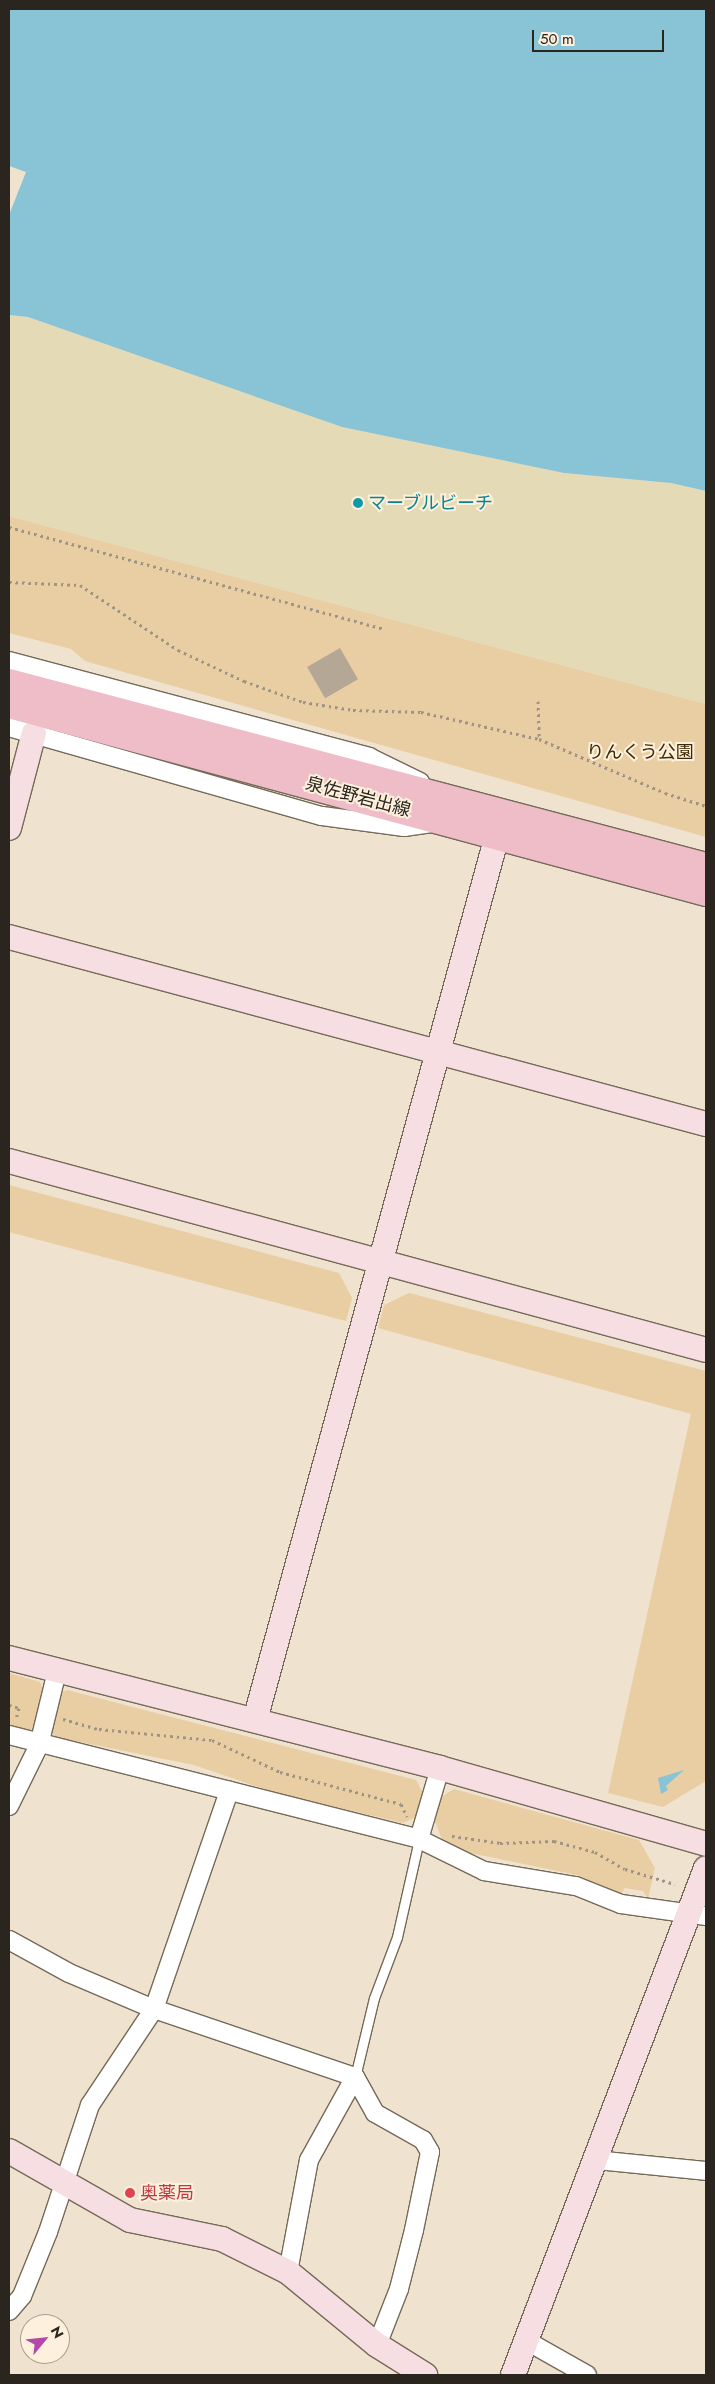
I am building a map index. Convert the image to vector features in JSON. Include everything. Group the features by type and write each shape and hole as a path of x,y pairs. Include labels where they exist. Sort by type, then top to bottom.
{"main road":[{"name":"泉佐野岩出線","path":"9,683 457,814 497,836 706,892"},
{"name":"泉佐野岩出線","path":"9,704 457,814 706,867"}],"street":[{"path":"9,661 369,757 457,814"},
{"path":"9,727 322,816 404,827 457,814"},
{"path":"9,828 34,733"},
{"path":"256,1720 497,836"},
{"path":"9,937 438,1054 706,1124"},
{"path":"9,1161 706,1350"},
{"path":"9,1658 440,1768 706,1844"},
{"path":"9,1806 38,1745 57,1671"},
{"path":"9,1735 38,1745 420,1839 484,1871 576,1886 621,1904 698,1915"},
{"path":"420,1839 440,1768"},
{"path":"9,2311 22,2296 67,2180 93,2099 154,2009 229,1791"},
{"path":"512,2375 527,2341 596,2160 698,1915 706,1868"},
{"path":"9,1940 69,1973 154,2009 355,2077 375,2113 424,2140 430,2152 399,2289 377,2345"},
{"path":"288,2272 309,2160 355,2077"},
{"path":"9,2151 67,2180 130,2220 222,2239 288,2272 377,2345 424,2375"},
{"path":"596,2160 706,2171"},
{"path":"527,2341 587,2375"}],"lane":[{"path":"355,2077 374,1998 397,1937 420,1839"}],"path":[{"path":"9,527 384,629"},
{"path":"9,582 80,586 178,650 244,682 303,702 353,710 421,712 539,739 665,793 706,806"},
{"path":"538,701 539,739"},
{"path":"56,1716 100,1729 212,1740 280,1772 401,1804 409,1820"},
{"path":"448,1837 461,1834 500,1842 554,1841 595,1852 624,1869 675,1884"}],"green space":[{"name":"りんくう公園","path":"9,516 706,704 706,837 85,661 71,649 9,633"},
{"path":"9,1185 339,1273 352,1298 346,1321 9,1232"},
{"path":"409,1293 706,1371 706,1781 663,1807 608,1793 691,1414 378,1328 384,1305"},
{"path":"9,1673 40,1682 43,1690 35,1727 27,1732 9,1725"},
{"path":"67,1690 416,1780 423,1793 416,1817 403,1823 270,1791 194,1765 55,1737 50,1729 61,1693"},
{"path":"454,1789 639,1840 655,1868 648,1899 643,1891 625,1888 620,1895 577,1875 456,1850 443,1842 434,1819 441,1797"}],"sand":[{"name":"マーブルビーチ","path":"9,315 28,317 342,427 564,473 671,483 706,491 706,704 9,516"}],"water":[{"path":"9,9 706,9 706,491 671,483 564,473 342,427 28,317 9,315 9,215 26,172 9,166"},
{"path":"684,1770 666,1786 668,1790 661,1794 658,1778"}],"building":[{"path":"340,648 358,679 325,698 307,667"}],"place":[{"name":"マーブルビーチ","path":"358,503"},
{"name":"奥薬局","path":"130,2193"}]}
